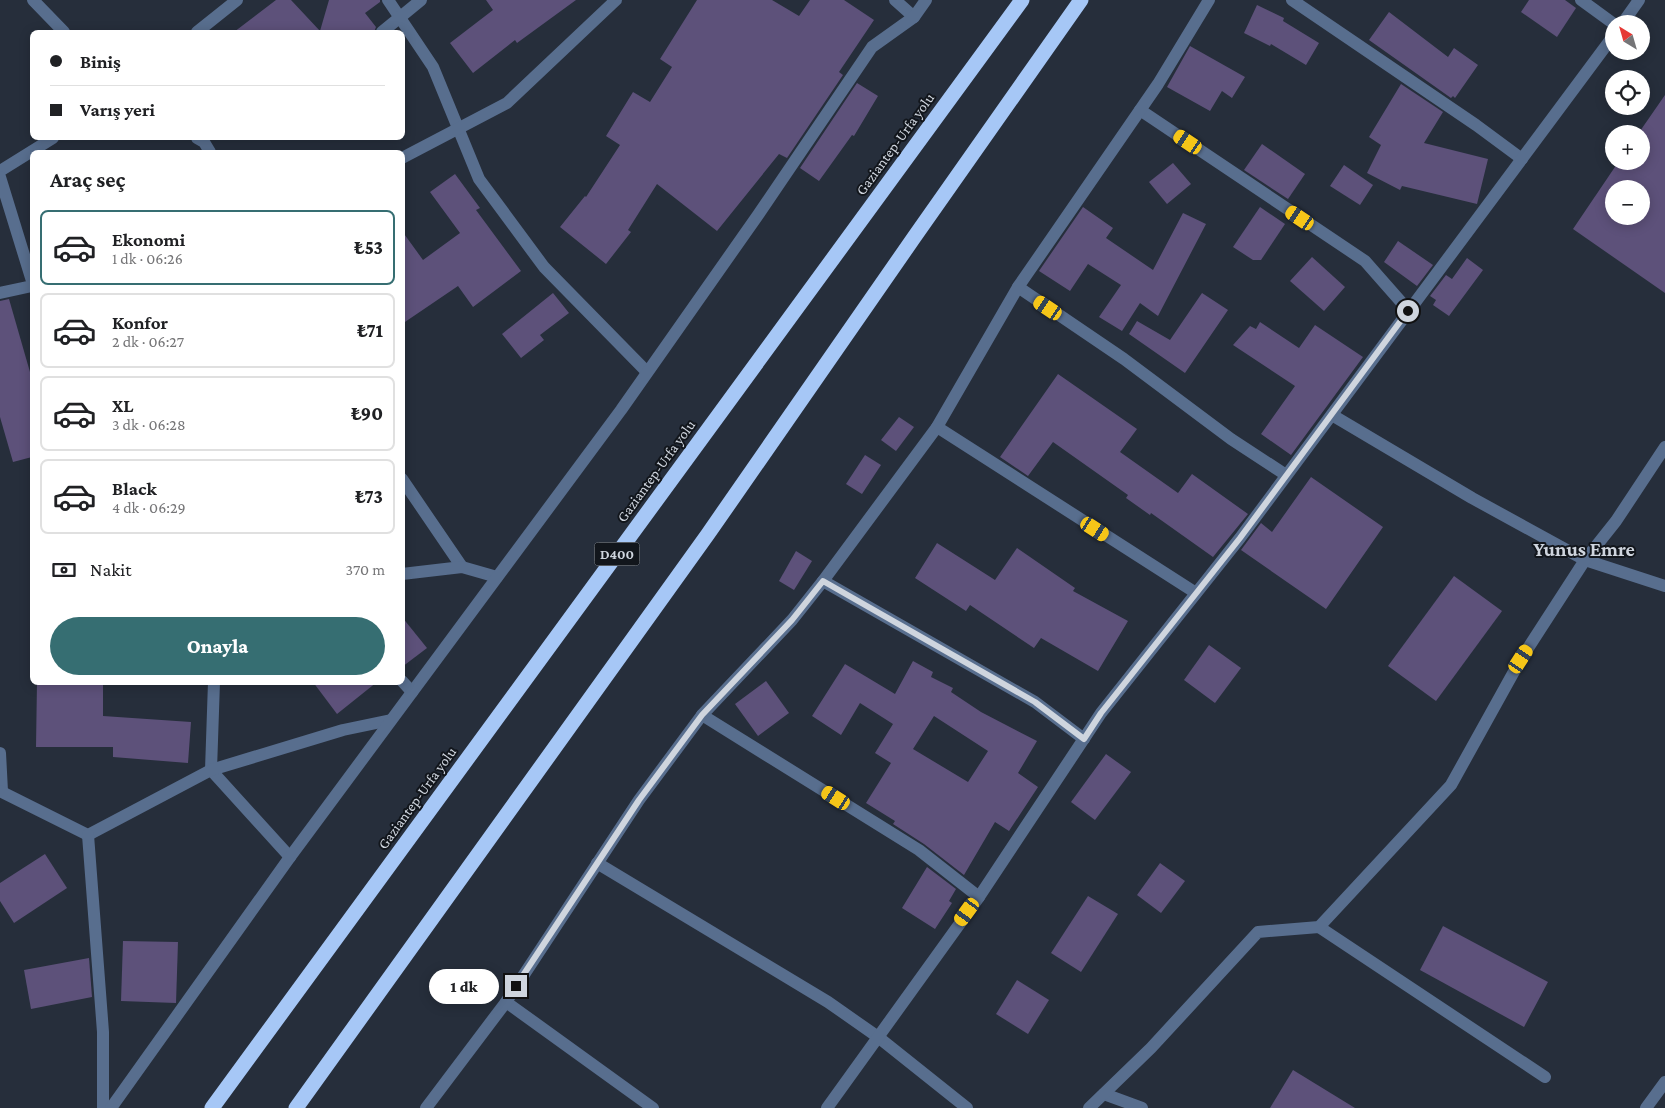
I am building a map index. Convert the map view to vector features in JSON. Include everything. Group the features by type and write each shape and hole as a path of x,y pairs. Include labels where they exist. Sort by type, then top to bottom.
{"highway":[{"name":"Gaziantep-Urfa yolu","path":"212,1108 1022,0"},
{"path":"296,1108 708,534 1081,0"}],"street":[{"path":"33,0 62,30"},
{"path":"200,30 237,0"},
{"path":"388,0 433,67 479,178 544,267 647,372"},
{"path":"385,30 421,0"},
{"path":"405,156 507,103 616,0"},
{"path":"895,0 914,17"},
{"path":"111,1108 290,857 647,372 753,222 872,47 914,17 926,0"},
{"path":"426,1108 506,1002 639,800 702,715 792,620 937,426 1018,287 1158,84 1208,0"},
{"path":"1292,0 1476,125 1522,159"},
{"path":"1581,0 1605,17"},
{"path":"1628,15 1639,0"},
{"path":"827,1108 978,897 1101,713 1240,538 1605,47"},
{"path":"1140,110 1364,261 1408,311"},
{"path":"33,150 49,140"},
{"path":"0,171 30,152"},
{"path":"0,177 30,274"},
{"path":"0,293 30,286"},
{"path":"1018,287 1124,359 1231,439 1286,475"},
{"path":"1332,415 1472,498 1585,560 1665,586"},
{"path":"937,426 1196,593"},
{"path":"1320,927 1451,784 1521,659 1585,560 1616,521 1665,447"},
{"path":"405,483 462,568"},
{"path":"405,574 462,568 497,577"},
{"path":"823,581 1035,702 1084,739"},
{"path":"405,684 412,692"},
{"path":"214,685 212,770 290,857"},
{"path":"702,715 919,850 978,897"},
{"path":"88,835 212,770 343,730 391,720"},
{"path":"0,753 1,791 88,835"},
{"path":"88,835 103,1032 103,1108"},
{"path":"597,863 828,1002 878,1037 967,1108"},
{"path":"1089,1108 1151,1048 1258,932 1320,927 1545,1077"},
{"path":"506,1002 653,1108"},
{"path":"1646,1108 1665,1082"},
{"path":"1104,1094 1142,1108"}],"building":[{"path":"276,0 291,0 319,30 237,30"},
{"path":"329,0 380,0 380,2 365,13 376,27 375,30 320,30"},
{"path":"486,0 576,0 517,43 515,40 473,73 450,43 493,10"},
{"path":"697,0 772,0 799,16 810,0 844,0 874,20 839,72 843,75 787,158 779,154 717,231 657,184 628,230 631,232 606,264 560,227 586,197 620,145 606,136 633,92 650,102 672,67 660,59"},
{"path":"1529,0 1565,0 1576,8 1557,37 1521,12"},
{"path":"1257,5 1284,18 1283,21 1319,43 1306,65 1271,44 1270,46 1244,33"},
{"path":"1389,12 1448,57 1454,48 1478,65 1455,98 1453,96 1451,98 1369,40"},
{"path":"1190,46 1245,77 1232,98 1222,91 1210,111 1167,87"},
{"path":"857,83 878,96 854,136 852,135 819,181 800,168"},
{"path":"1401,84 1443,112 1424,143 1488,159 1477,204 1402,186 1400,190 1367,173 1381,145 1369,137"},
{"path":"1665,95 1665,293 1573,229 1605,182 1605,225 1650,225 1650,180 1606,180 1613,170 1650,170 1650,125 1644,125"},
{"path":"1262,144 1305,174 1288,199 1244,170"},
{"path":"1173,163 1191,184 1167,204 1149,182"},
{"path":"1344,165 1373,185 1360,205 1330,186"},
{"path":"455,174 480,208 476,210 521,271 473,307 458,286 405,322 405,235 423,260 460,233 430,192"},
{"path":"1083,207 1113,228 1106,238 1153,270 1183,213 1206,224 1158,316 1140,303 1122,331 1099,317 1121,285 1088,264 1070,291 1039,271"},
{"path":"1260,207 1285,224 1261,260 1253,260 1233,247"},
{"path":"1398,241 1433,265 1417,286 1384,262"},
{"path":"1312,257 1345,287 1324,311 1290,281"},
{"path":"1467,258 1483,270 1449,316 1433,305 1436,300 1430,296 1446,275 1452,279"},
{"path":"553,293 569,313 540,335 544,340 521,358 502,334"},
{"path":"1202,293 1228,310 1185,373 1129,334 1137,321 1170,340"},
{"path":"9,299 30,372 30,458 13,462 0,417 0,301"},
{"path":"1260,322 1299,348 1315,325 1363,357 1291,455 1261,434 1295,386 1233,345 1250,326 1256,329"},
{"path":"1058,374 1137,429 1120,452 1178,493 1192,474 1248,514 1213,557 1151,513 1150,515 1126,498 1128,495 1053,442 1028,476 1000,457"},
{"path":"899,417 914,427 896,451 881,440"},
{"path":"865,455 881,465 862,494 846,484"},
{"path":"1311,477 1383,527 1326,609 1241,550 1261,523 1272,532"},
{"path":"937,543 995,580 1017,548 1075,588 1073,591 1128,621 1098,671 1041,638 1034,648 970,605 966,611 915,578"},
{"path":"796,551 812,561 794,590 779,581"},
{"path":"1454,576 1502,611 1436,701 1388,666"},
{"path":"405,621 427,648 405,665"},
{"path":"1209,645 1241,668 1215,703 1184,680"},
{"path":"913,661 933,672 931,677 953,688 951,692 981,712 1037,741 1018,773 1038,787 1009,831 995,822 964,875 924,844 893,824 895,821 866,803 891,763 875,753 893,724 860,703 841,735 812,716 845,664 895,694","holes":["934,716 988,751 968,782 913,749"]},
{"path":"766,681 789,713 758,736 735,704"},
{"path":"37,685 103,685 103,716 191,722 188,763 113,757 113,747 36,747"},
{"path":"315,685 373,685 337,714"},
{"path":"1106,754 1131,772 1095,820 1071,802"},
{"path":"45,854 67,888 14,923 0,901 0,883"},
{"path":"1160,863 1185,881 1161,913 1137,895"},
{"path":"927,867 956,889 949,901 952,903 935,929 902,908"},
{"path":"1088,896 1118,914 1081,972 1051,953"},
{"path":"1443,926 1548,982 1524,1027 1420,970"},
{"path":"123,941 178,942 176,1003 121,1001"},
{"path":"89,958 92,997 31,1009 24,970"},
{"path":"1017,980 1049,1000 1028,1034 996,1014"},
{"path":"1293,1070 1355,1108 1270,1108"}],"district":[{"name":"Yunus Emre","path":"1584,549"}],"route":[{"path":"516,986 639,800 702,715 792,620 823,581 1035,702 1084,739 1101,713 1240,538 1408,311"}]}
